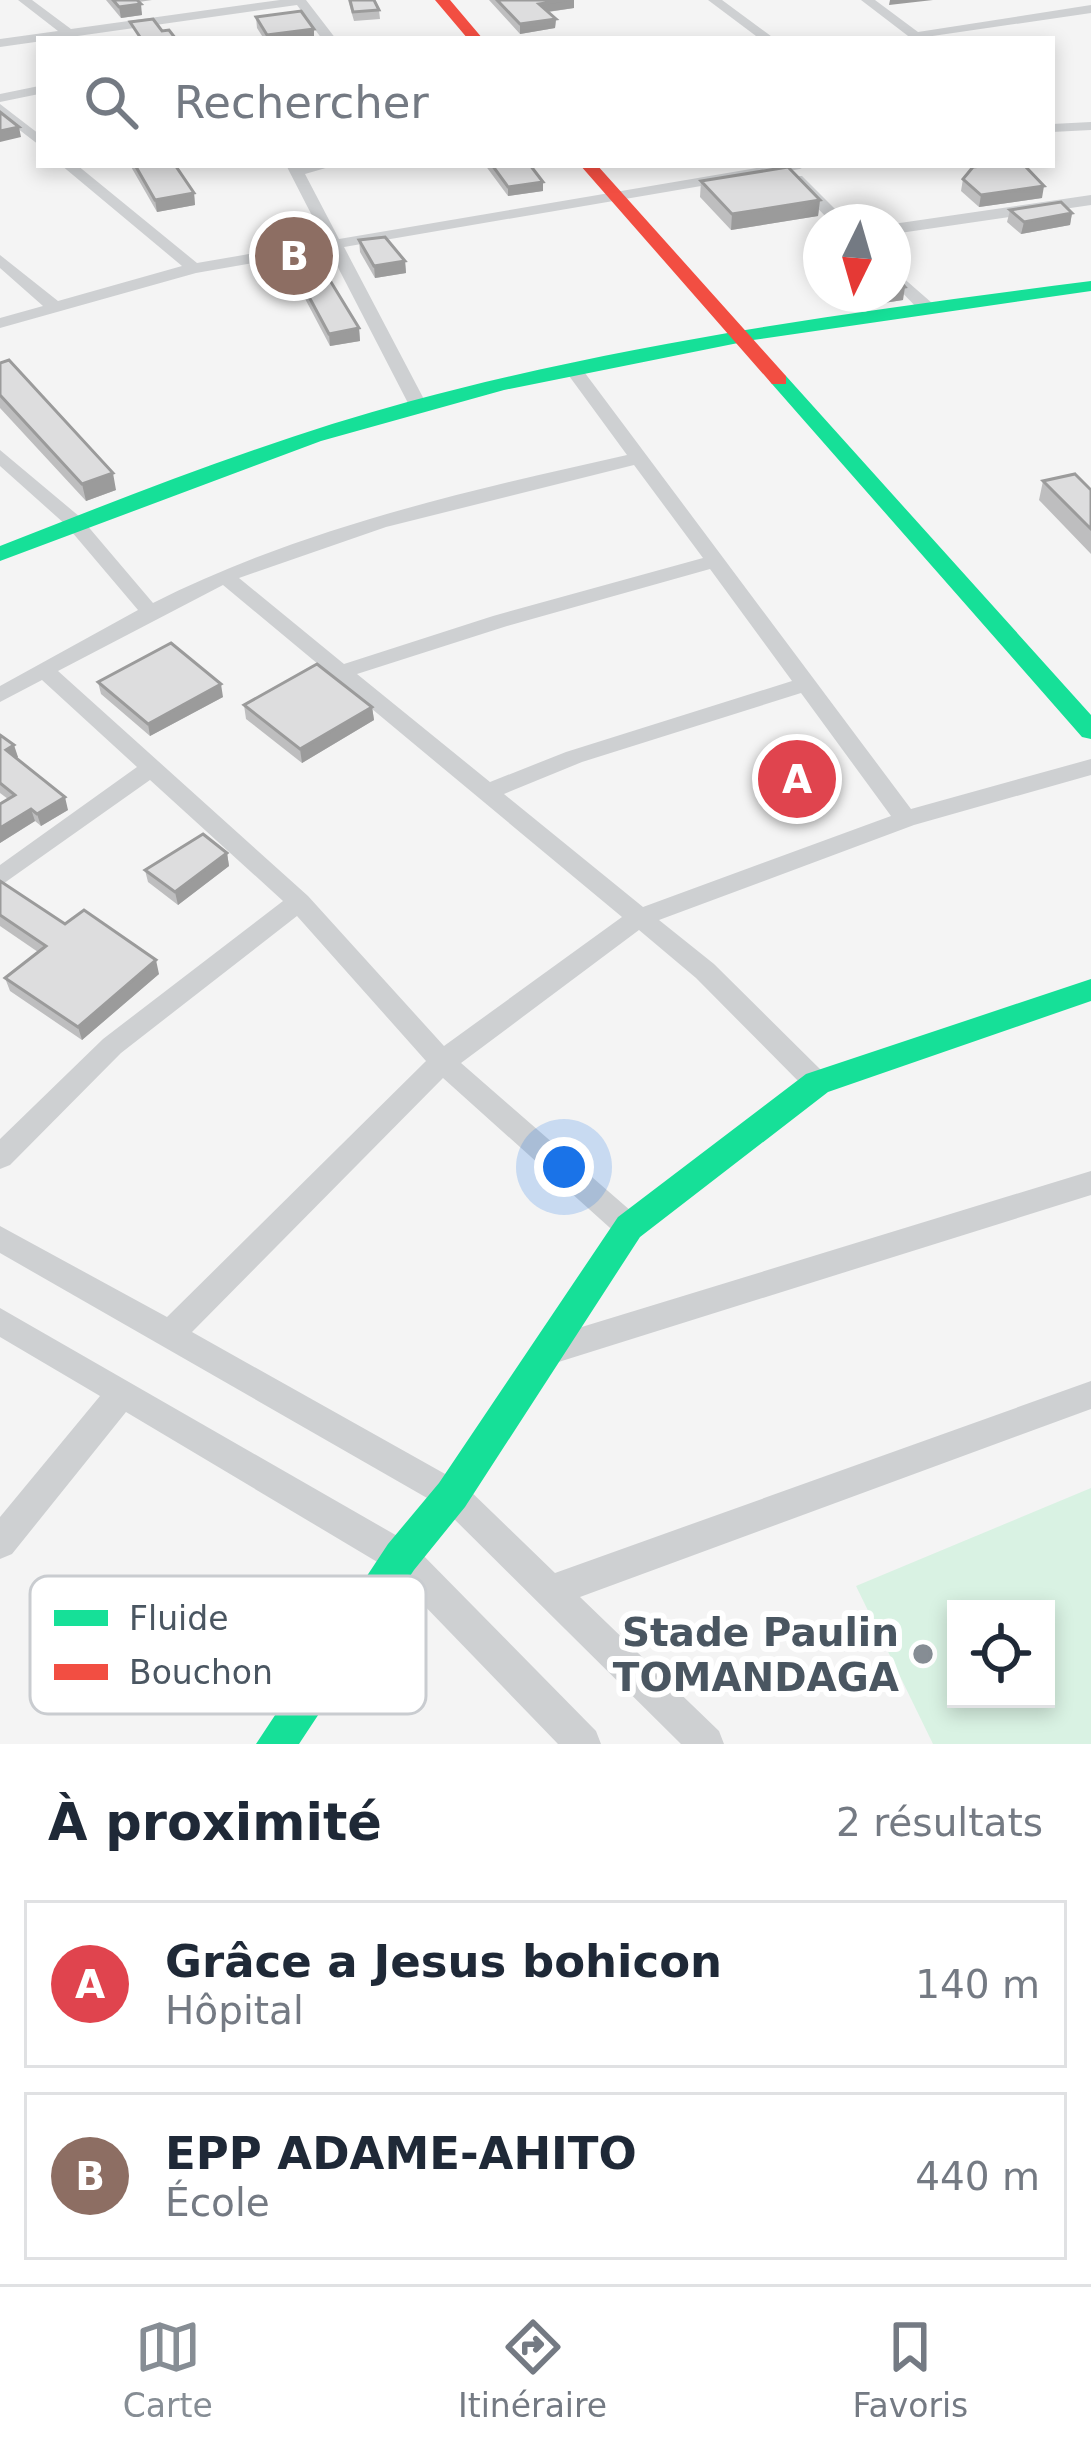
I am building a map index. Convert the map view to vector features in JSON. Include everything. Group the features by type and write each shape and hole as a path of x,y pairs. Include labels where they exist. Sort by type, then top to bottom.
{"street":[{"path":"24,0 67,32"},
{"path":"173,0 182,14"},
{"path":"442,0 473,36"},
{"path":"714,0 764,36"},
{"path":"867,0 915,36"},
{"path":"43,36 300,1 327,36"},
{"path":"930,36 1091,9"},
{"path":"0,43 36,37"},
{"path":"0,98 36,91"},
{"path":"0,109 36,139"},
{"path":"1055,128 1091,126"},
{"path":"72,168 194,268"},
{"path":"295,168 418,405"},
{"path":"591,168 1091,731"},
{"path":"0,323 194,268 777,168"},
{"path":"791,168 824,204"},
{"path":"911,226 1091,200"},
{"path":"0,260 52,305"},
{"path":"0,554 74,521 418,405 573,370 926,307 1091,286"},
{"path":"911,292 926,307"},
{"path":"573,370 906,819"},
{"path":"0,456 74,521 152,614"},
{"path":"0,694 225,577 424,512 640,458"},
{"path":"342,672 500,620 716,561"},
{"path":"225,577 705,971 817,1083"},
{"path":"44,670 299,902 442,1062 629,1227"},
{"path":"485,793 574,757 809,683"},
{"path":"168,1336 442,1062 638,918 906,819 1091,767"},
{"path":"0,878 151,768"},
{"path":"0,1156 112,1046 299,902"},
{"path":"388,1576 452,1495 629,1227 817,1083 1091,990"},
{"path":"542,1353 1091,1183"},
{"path":"0,1238 452,1495 706,1744"},
{"path":"0,1321 401,1557 419,1576"},
{"path":"0,1543 121,1394"},
{"path":"550,1591 1091,1395"},
{"path":"426,1583 583,1744"},
{"path":"276,1744 296,1714"}],"green space":[{"name":"Stade Paulin TOMANDAGA","path":"1091,1488 1091,1744 933,1744 856,1586"}],"building":[{"path":"113,0 137,0 141,4 119,7"},
{"path":"350,0 374,0 379,10 353,12"},
{"path":"497,0 566,0 539,4 556,19 520,24"},
{"path":"301,11 314,29 267,35 256,17"},
{"path":"153,19 174,36 139,36 130,22"},
{"path":"0,112 19,127 0,131"},
{"path":"137,168 177,168 194,193 155,200"},
{"path":"494,168 532,168 543,182 508,187"},
{"path":"789,168 820,200 732,214 701,181"},
{"path":"972,168 1027,168 1044,186 981,195 963,179"},
{"path":"1061,202 1072,213 1024,222 1010,210"},
{"path":"385,237 405,261 374,266 359,240"},
{"path":"323,269 359,328 329,334 300,280 300,273"},
{"path":"9,360 113,473 82,484 0,395 0,363"},
{"path":"1075,474 1091,490 1091,529 1043,481"},
{"path":"171,643 221,684 148,724 98,682"},
{"path":"317,664 372,707 300,749 244,705"},
{"path":"0,735 14,745 6,750 65,797 37,814 31,809 0,828 0,804 15,795 0,783"},
{"path":"203,834 227,853 175,892 145,870"},
{"path":"0,881 65,924 84,910 156,960 78,1027 5,978 46,946 0,915"}],"traffic: fast":[{"path":"0,554 313,437 502,384 753,334 1091,286"},
{"path":"779,380 1091,731"},
{"path":"388,1576 452,1495 629,1227 817,1083 1091,990"},
{"path":"276,1744 296,1714"}],"traffic: jam":[{"path":"442,0 473,36"},
{"path":"591,168 779,380"}],"place":[{"name":"EPP ADAME-AHITO","path":"294,256"},
{"name":"Grâce a Jesus bohicon","path":"797,779"},
{"name":"Stade Paulin TOMANDAGA","path":"923,1654"}]}
